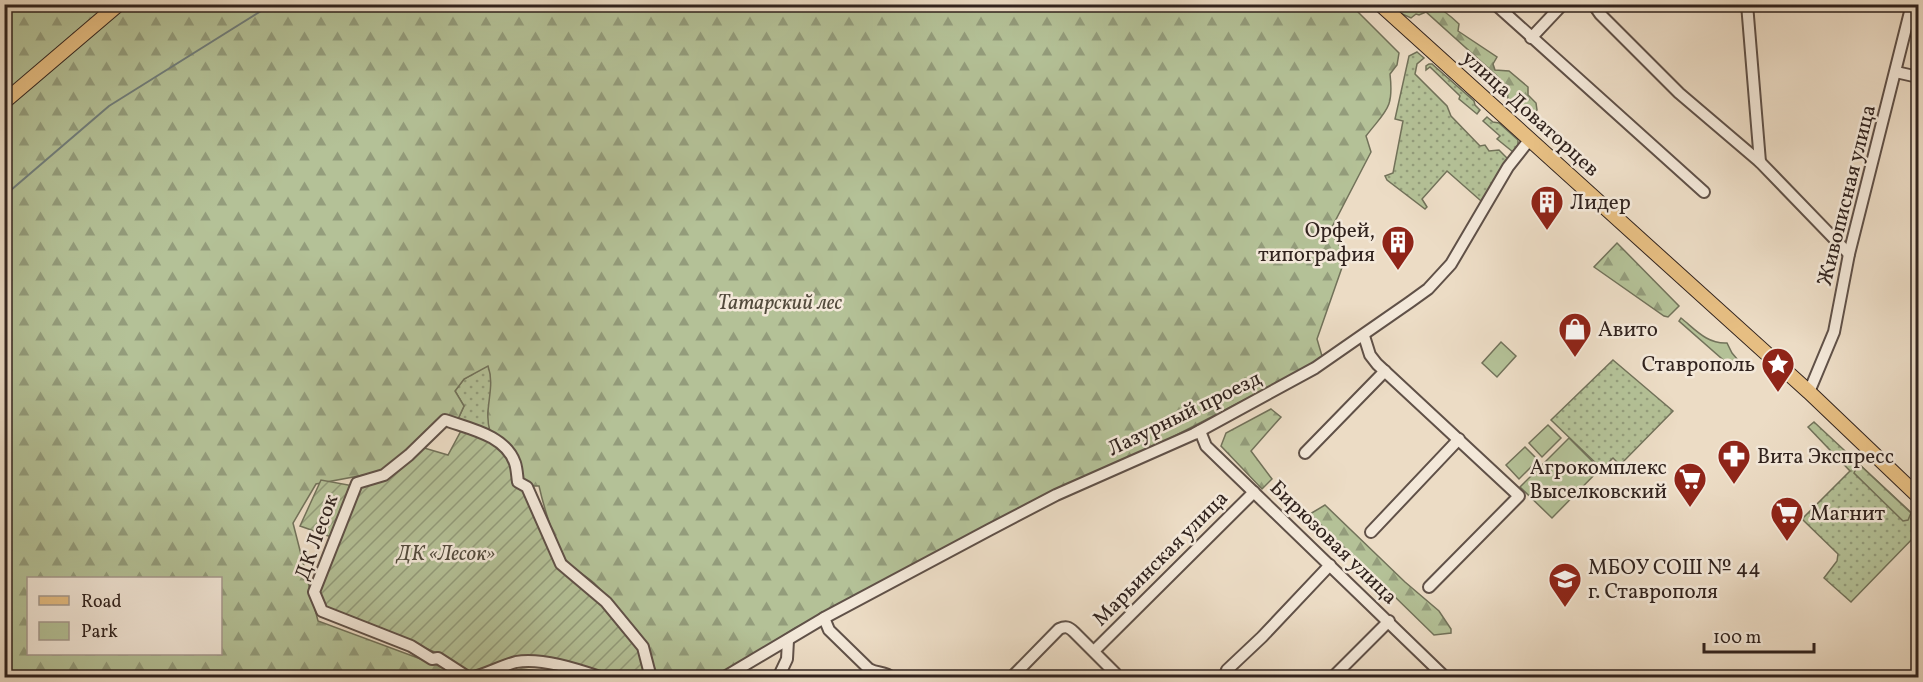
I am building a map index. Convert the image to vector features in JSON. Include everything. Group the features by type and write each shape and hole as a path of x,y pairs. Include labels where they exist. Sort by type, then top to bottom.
{"main road":[{"path":"4,102 119,4"},
{"name":"улица Доваторцев","path":"1380,4 1699,295 1809,392 1918,496"}],"street":[{"path":"1496,4 1704,192"},
{"path":"1531,38 1563,4"},
{"path":"1593,4 1600,14 1678,93 1760,162 1849,254"},
{"path":"1747,4 1760,162"},
{"name":"Живописная улица","path":"1809,392 1834,332 1849,254 1912,4"},
{"path":"1896,72 1918,77"},
{"name":"Лазурный проезд","path":"788,640 824,618 1056,495 1200,431 1315,368 1364,336 1441,276 1451,264 1508,167 1530,139"},
{"path":"1364,336 1370,355 1385,371 1519,496 1429,587"},
{"path":"1305,453 1385,371"},
{"name":"ДК Лесок","path":"603,678 580,670 540,662 517,662 470,678 438,658 432,658 411,646 322,611 314,592 357,483 384,475 409,455 445,420 490,436 504,446 515,462 518,482 527,487 561,564 606,602 643,647 651,678"},
{"name":"Бирюзовая улица","path":"1200,431 1206,446 1446,678"},
{"path":"1371,531 1459,439"},
{"name":"Марьинская улица","path":"1094,651 1254,492"},
{"path":"1224,678 1227,670 1262,637 1330,565"},
{"path":"824,618 829,630 872,675 888,674 892,678"},
{"path":"1332,678 1389,621"},
{"name":"Марьинская улица","path":"1011,678 1059,629 1064,627 1069,628 1094,651 1117,678"},
{"path":"723,678 788,640"},
{"path":"778,678 787,658 788,640"}],"green space":[{"name":"Татарский лес","path":"1350,4 1399,53 1397,65 1390,74 1391,95 1387,108 1366,136 1371,152 1330,231 1346,256 1317,339 1322,356 1314,364 795,628 714,677 659,677 639,639 622,615 594,583 565,559 553,534 539,486 532,486 525,481 490,431 488,415 491,382 488,366 464,379 455,391 464,406 458,419 446,416 413,449 380,472 316,484 293,523 318,621 464,677 5,678 4,5"},
{"path":"1427,4 1445,12 1459,24 1458,31 1497,57 1493,64 1495,70 1509,71 1528,87 1528,95 1536,103 1537,110 1529,118 1508,100 1507,87 1496,75 1426,12 1416,14 1411,18 1400,13 1403,5"},
{"path":"1417,52 1424,58 1417,64 1415,74 1447,106 1451,116 1480,146 1485,145 1489,151 1499,150 1509,160 1481,201 1447,171 1422,199 1427,207 1425,209 1387,180 1385,176 1393,173 1403,121 1395,119 1409,56"},
{"path":"1429,64 1432,64 1474,101 1480,110 1477,114 1459,99 1460,96 1430,67 1426,70"},
{"path":"1487,117 1499,123 1518,140 1518,145 1513,152 1497,139 1500,136 1483,121"},
{"path":"1617,243 1679,306 1668,317 1594,267"},
{"path":"1681,318 1708,339 1727,343 1744,367 1741,372 1737,372 1679,321"},
{"path":"1501,342 1516,356 1497,377 1482,363"},
{"path":"1613,360 1673,411 1620,465 1613,458 1602,469 1551,420"},
{"path":"488,365 493,381 488,413 490,432 458,419 464,406 455,391 464,379"},
{"path":"1271,409 1281,417 1251,451 1272,479 1262,489 1221,446 1226,433"},
{"path":"1814,422 1918,519 1918,533 1851,602 1824,578 1837,561 1838,554 1802,519 1850,471 1808,427"},
{"path":"1548,425 1561,438 1542,457 1529,443"},
{"name":"ДК «Лесок»","path":"462,429 503,446 561,568 605,605 641,648 646,678 612,677 532,656 473,674 442,655 323,607 319,587 337,539 300,526 321,480 359,487 421,447 448,455"},
{"path":"1569,438 1600,469 1552,518 1520,487"},
{"path":"1525,447 1538,460 1519,479 1506,465"},
{"path":"1857,467 1862,467 1911,513 1908,520 1903,521 1854,473"},
{"path":"1325,505 1405,582 1439,611 1451,629 1451,633 1434,635 1310,514"},
{"path":"521,669 565,673 584,677 490,677"}],"waterway":[{"path":"4,196 109,106 261,11 282,4"}],"place":[{"name":"Лидер","path":"1547,231"},
{"name":"Орфей, типография","path":"1398,271"},
{"name":"Авито","path":"1575,358"},
{"name":"Ставрополь","path":"1778,393"},
{"name":"Вита Экспресс","path":"1734,485"},
{"name":"Агрокомплекс Выселковский","path":"1690,508"},
{"name":"Магнит","path":"1787,542"},
{"name":"МБОУ СОШ № 44 г. Ставрополя","path":"1565,608"}]}
